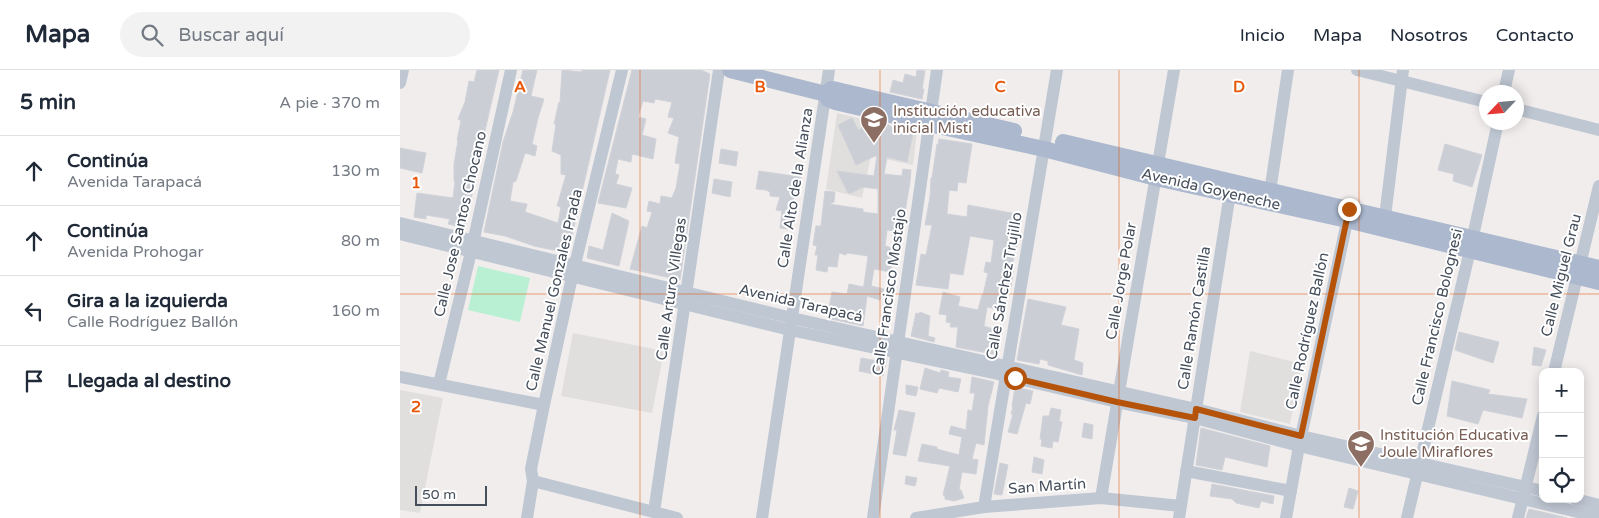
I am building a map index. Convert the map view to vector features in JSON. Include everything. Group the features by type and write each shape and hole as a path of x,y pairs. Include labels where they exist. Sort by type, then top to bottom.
{"main road":[{"name":"Avenida Goyeneche","path":"730,70 826,94 828,99 835,102 930,118 1471,244 1579,271 1599,282"},
{"name":"Avenida Goyeneche","path":"1348,215 1385,217 1471,244"},
{"name":"Avenida Goyeneche","path":"1579,271 1599,268"}],"street":[{"path":"400,83 403,70"},
{"name":"Calle Jose Santos Chocano","path":"439,384 511,70"},
{"name":"Calle Manuel Gonzales Prada","path":"528,518 533,481 531,469 544,405 622,70"},
{"name":"Calle Arturo Villegas","path":"654,512 719,70"},
{"name":"Calle Alto de la Alianza","path":"762,518 829,70"},
{"name":"Calle Francisco Mostajo","path":"873,518 938,70"},
{"name":"Calle Sánchez Trujillo","path":"984,507 1057,70"},
{"name":"Calle Jorge Polar","path":"1101,498 1174,70"},
{"path":"1270,196 1288,70"},
{"path":"1357,70 1403,76 1479,100"},
{"path":"1506,85 1509,70"},
{"path":"1385,217 1403,76"},
{"path":"1524,111 1599,130"},
{"name":"Calle Francisco Bolognesi","path":"1407,518 1496,130"},
{"name":"Calle Miguel Grau","path":"1555,368 1599,186"},
{"name":"Calle Ramón Castilla","path":"1180,512 1231,189"},
{"name":"Calle Rodríguez Ballón","path":"1286,518 1300,441 1348,215"},
{"name":"Avenida Tarapacá","path":"400,223 472,246 791,324 1195,413 1300,441 1524,493"},
{"name":"Avenida Tarapacá","path":"400,234 472,246"},
{"path":"400,377 544,405"},
{"path":"1518,518 1539,432"},
{"path":"1186,471 1290,491"},
{"path":"533,481 677,518"},
{"path":"1524,493 1539,492"},
{"path":"1524,493 1599,518"},
{"name":"San Martín","path":"916,518 984,507 1101,498 1180,512"},
{"path":"1584,501 1599,505"}],"shaded area":[{"name":"Institución educativa inicial Misti","path":"837,113 917,132 913,165 871,156 862,198 826,189"},
{"path":"573,333 664,351 652,413 561,396"},
{"path":"1250,351 1302,364 1290,424 1240,412"},
{"path":"400,390 443,398 420,513 400,510"}],"green space":[{"path":"478,266 530,278 520,322 468,310"}],"building":[{"path":"477,70 499,70 477,165 475,165 474,185 465,228 448,224 450,219 426,215 426,219 414,217 417,193 453,198 454,164 461,121 458,119 465,102 469,81 474,82"},
{"path":"523,70 537,70 531,96 544,99 532,144 537,146 535,156 525,153 516,181 513,182 510,201 527,204 525,212 558,223 561,207 557,206 566,175 561,174 561,155 552,151 556,124 554,124 560,103 562,70 582,72 582,70 610,70 568,253 484,232 503,142 513,112"},
{"path":"632,70 701,70 710,74 680,280 630,269 642,226 647,228 652,212 647,211 649,201 660,204 661,196 672,198 676,188 680,164 675,163 679,137 668,133 674,118 668,117 672,102 655,99 654,103 643,101 638,117 646,119 642,135 656,139 653,159 632,154 631,162 618,159 615,174 619,175 616,184 632,188 626,208 598,203"},
{"path":"917,70 925,71 922,99 890,92 893,80 903,83 905,74 916,77"},
{"path":"852,118 858,130 876,122 913,133 907,162 887,157 884,174 902,176 903,169 911,170 910,182 904,218 896,217 894,231 887,230 885,246 895,249 891,272 874,269 871,286 884,289 880,300 867,296 863,326 827,318 832,292 847,294 849,284 863,287 868,256 839,253 837,267 828,266 827,272 816,270 818,255 815,255 817,246 813,245 816,226 821,226 825,191 835,192 834,202 829,204 863,209 863,212 878,214 878,189 863,187 848,193 837,171 874,176 877,155 856,165 838,125"},
{"path":"939,139 972,144 966,183 958,182 957,191 949,190 947,214 967,217 968,205 1022,215 1018,245 1012,266 1014,266 1011,287 1008,287 1006,311 987,307 984,326 1002,332 998,355 956,347 958,327 950,327 951,323 946,322 947,315 939,314 943,292 960,297 958,306 978,310 988,273 984,272 986,262 991,263 994,240 970,236 963,275 950,273 948,289 916,285 921,254 926,255 932,225 925,225 931,178"},
{"path":"798,144 806,145 805,155 797,154"},
{"path":"1445,144 1482,155 1472,187 1453,181 1454,174 1438,170"},
{"path":"400,148 426,153 422,173 400,168"},
{"path":"721,149 738,152 736,166 719,163"},
{"path":"759,171 801,177 799,197 794,197 788,229 780,228 782,211 776,210 780,197 770,196 770,192 766,190 756,189"},
{"path":"714,179 732,182 730,197 712,193"},
{"path":"612,213 629,221 619,266 587,258 589,246 603,250"},
{"path":"1028,299 1066,307 1061,325 1079,329 1074,360 1083,363 1082,375 1048,365 1048,361 1040,359 1039,364 1017,360"},
{"path":"920,312 930,316 928,336 935,338 934,342 911,336 916,313 919,314"},
{"path":"1459,332 1499,342 1493,363 1455,350"},
{"path":"1534,347 1546,350 1541,366 1532,365"},
{"path":"880,357 887,359 883,376 859,371 861,358 879,361"},
{"path":"925,368 940,373 941,370 949,372 948,377 961,379 958,392 939,388 937,393 920,389"},
{"path":"972,377 994,382 988,406 984,445 976,443 972,459 978,460 976,474 962,472 959,490 961,490 964,498 954,501 945,499 943,495 950,466 918,461 922,444 959,455 962,437 949,434 951,426 966,430 968,410 972,411 975,393 970,393"},
{"path":"1452,381 1490,390 1488,394 1527,399 1522,418 1483,410 1478,424 1447,416"},
{"path":"906,385 918,387 916,396 906,394"},
{"path":"1015,387 1033,391 1030,404 1026,403 1017,434 1008,432 1013,414 1011,414"},
{"path":"1051,408 1061,410 1059,421 1062,422 1058,442 1053,441 1052,448 1041,446 1042,439 1040,439 1043,416 1049,416"},
{"path":"899,410 915,413 906,456 893,454 897,430 894,430"},
{"path":"1084,423 1093,425 1092,439 1082,437"},
{"path":"1201,428 1270,446 1267,467 1225,457 1222,470 1196,465"},
{"path":"1034,457 1044,460 1042,474 1032,472"},
{"path":"1000,463 1008,465 1002,495 994,494"},
{"path":"906,476 917,478 915,486 905,484"},
{"path":"1212,484 1274,496 1273,504 1261,501 1259,508 1236,503 1232,499 1210,496"},
{"path":"1349,488 1358,491 1353,509 1344,507"},
{"path":"1529,509 1567,518 1526,518"}],"place":[{"name":"Institución educativa inicial Misti","path":"874,144"},
{"name":"Institución Educativa Joule Miraflores","path":"1361,468"}],"route":[{"path":"1015,378 1195,418 1196,409 1301,436 1349,209"}]}
